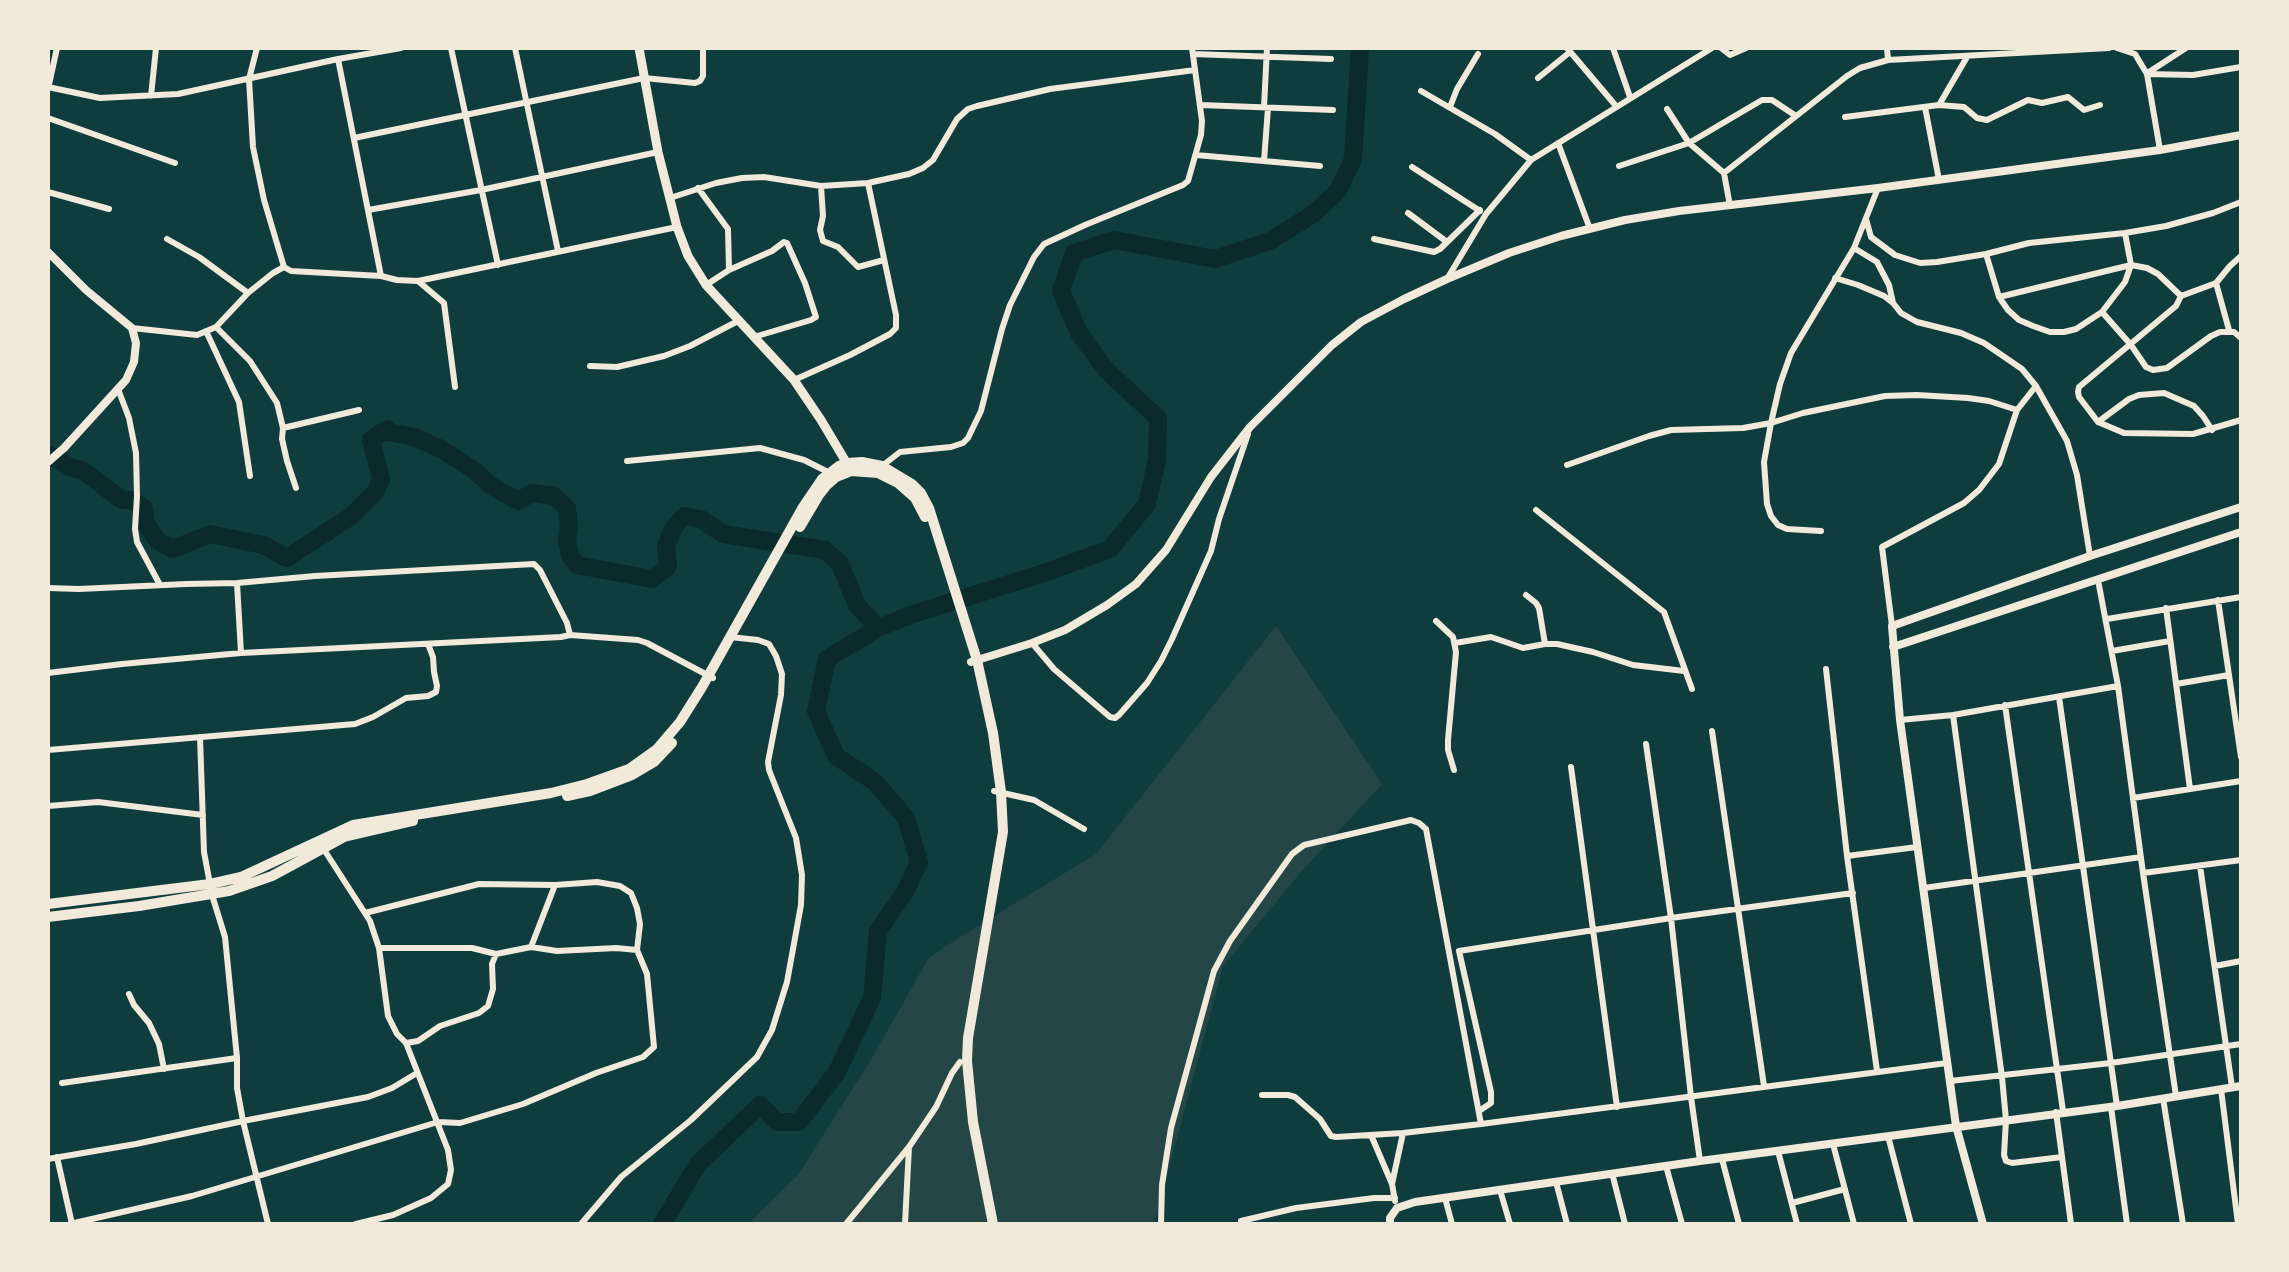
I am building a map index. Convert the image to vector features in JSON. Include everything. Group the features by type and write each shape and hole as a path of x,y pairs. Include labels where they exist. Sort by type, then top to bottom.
{"main road":[{"path":"639,48 658,152 677,227 688,256 706,285 794,380 849,467"},
{"path":"48,917 211,890 364,822 551,793 617,774 643,760 668,737 711,677 797,525 833,475 849,467 880,469 915,498 948,575 974,661 998,791 1003,832 967,1049 968,1084 990,1224"},
{"path":"990,1224 970,1142 960,1062 997,831 998,791"},
{"path":"48,904 211,890"}],"street":[{"path":"57,48 48,88 100,98 178,94 338,59 352,52 401,48"},
{"path":"151,96 156,48"},
{"path":"257,48 249,79 253,147 264,200 284,267 291,271 418,281 677,227"},
{"path":"451,48 498,265"},
{"path":"515,48 558,251"},
{"path":"354,138 644,78 695,83 703,76 703,48"},
{"path":"1264,161 1267,48"},
{"path":"1613,48 1630,97"},
{"path":"1374,239 1428,252 1440,249 1483,212 1531,160 1712,48"},
{"path":"1721,48 1730,55 1746,48"},
{"path":"1887,48 1888,60"},
{"path":"1724,173 1860,68 1888,60 2109,48"},
{"path":"2117,48 2135,54 2147,74 2160,150"},
{"path":"2147,74 2186,48"},
{"path":"1538,78 1569,50 1616,106"},
{"path":"880,469 900,452 951,447 968,438 981,411 1010,305 1044,244 1188,181 1202,130 1193,51 1331,59"},
{"path":"1450,107 1478,54"},
{"path":"1939,105 1967,57"},
{"path":"338,59 381,276"},
{"path":"2147,74 2185,75 2241,67"},
{"path":"670,198 742,178 764,177 821,186 868,183 909,174 933,160 957,119 968,109 1050,89 1195,70"},
{"path":"1421,91 1495,134 1531,160"},
{"path":"1845,117 1939,105 1964,107 1977,118 1987,120 2028,100 2042,103 2068,97 2084,110 2100,105"},
{"path":"1619,166 1689,143 1762,100 1772,100 1796,116"},
{"path":"1201,105 1333,110"},
{"path":"1925,107 1939,180"},
{"path":"1667,109 1689,143 1724,173 1730,206"},
{"path":"48,118 175,163"},
{"path":"974,661 1065,630 1136,584 1166,550 1211,477 1250,427 1342,337 1361,322 1447,279 1509,253 1590,229 1679,211 1939,180 2160,150 2241,135"},
{"path":"1558,143 1590,229"},
{"path":"368,210 481,190 658,152"},
{"path":"1196,155 1320,166"},
{"path":"1412,167 1483,212"},
{"path":"794,380 850,355 896,328 896,315 868,183"},
{"path":"821,186 823,216 820,230 823,241 838,247 858,267 884,260"},
{"path":"698,188 728,229 729,270"},
{"path":"1821,531 1787,529 1778,525 1767,504 1764,462 1780,384 1791,353 1854,248 1878,188"},
{"path":"48,192 109,209"},
{"path":"1866,219 1871,237 1880,246 1895,255 1920,263 1986,254 2029,243 2166,226 2241,202"},
{"path":"1447,279 1483,212"},
{"path":"1408,213 1447,242"},
{"path":"1986,254 1999,297 2008,310 2019,320 2050,332 2064,332 2076,329 2102,312 2125,282 2131,265 2125,233"},
{"path":"167,239 199,257 248,293"},
{"path":"706,285 786,242 805,283 816,317 754,337"},
{"path":"1854,248 1877,262 1889,285 1893,303"},
{"path":"48,252 86,290 132,328 197,335 216,327 248,293 284,267"},
{"path":"2241,256 2216,283 2181,296 2176,306 2079,387 2079,397 2098,422 2124,433 2193,434 2241,420"},
{"path":"1999,297 2131,265 2158,274 2181,296"},
{"path":"1835,278 1858,285 1893,303 1901,313 1917,322 1961,333 1984,343 2022,369 2060,427 2072,456 2090,556"},
{"path":"418,281 444,303 455,387"},
{"path":"2216,283 2229,330"},
{"path":"2102,312 2146,367 2153,370 2167,368 2211,336 2229,330 2241,336"},
{"path":"590,366 617,367 664,356 738,321"},
{"path":"216,327 250,361 277,403 283,428 282,439 296,488"},
{"path":"48,462 126,380 134,362 136,343 132,328"},
{"path":"206,331 239,402 250,476"},
{"path":"1983,1224 1956,1126 1900,720 1882,547 1964,503 1979,490 1999,464 2017,410 2036,386"},
{"path":"118,389 129,418 136,453 137,542 160,585"},
{"path":"2098,422 2129,399 2164,393 2194,406 2212,430"},
{"path":"1567,465 1671,430 1743,428 1885,396 1968,398 2017,410"},
{"path":"283,428 359,410"},
{"path":"1032,643 1054,669 1110,717 1119,715 1147,683 1172,639 1211,551 1250,427"},
{"path":"627,461 760,448 804,460 833,475"},
{"path":"1892,626 2241,507"},
{"path":"1536,510 1664,612 1692,689"},
{"path":"1893,647 2241,532"},
{"path":"48,588 237,583 534,564 567,623 570,635"},
{"path":"2098,580 2118,686 2176,1096"},
{"path":"237,583 241,653"},
{"path":"1526,595 1539,608 1545,644"},
{"path":"2107,619 2241,597"},
{"path":"2218,600 2241,757"},
{"path":"2166,608 2190,789"},
{"path":"1436,621 1453,637 1455,643 1448,740 1454,770"},
{"path":"48,673 241,653 570,635 638,640 711,677"},
{"path":"1455,643 1491,637 1523,648 1545,644 1574,647 1633,665 1684,671"},
{"path":"581,1224 621,1177 691,1120 757,1057 772,1030 784,993 801,905 802,875 796,838 768,762 782,674 769,644 734,638"},
{"path":"2112,651 2170,641"},
{"path":"48,750 355,724 406,698 436,692 433,657 428,644"},
{"path":"1826,669 1847,856 1877,1071"},
{"path":"2176,684 2229,675"},
{"path":"1900,720 1953,715 2118,686"},
{"path":"2059,697 2111,1063 2127,1224"},
{"path":"2005,705 2056,1069 2062,1157 2071,1224"},
{"path":"1953,715 2002,1077 2006,1161 2012,1163 2062,1157"},
{"path":"1712,731 1764,1086"},
{"path":"200,737 204,852 225,937 237,1088 268,1224"},
{"path":"1646,744 1671,918 1700,1161"},
{"path":"1571,767 1617,1107"},
{"path":"2133,798 2241,781"},
{"path":"998,791 1034,800 1084,829"},
{"path":"48,806 98,802 203,815"},
{"path":"1161,1224 1162,1185 1171,1128 1214,971 1230,941 1292,854 1304,845 1411,820 1426,829 1481,1124"},
{"path":"320,844 365,913 379,948 388,1016 397,1034 406,1043 448,1150 451,1170 448,1184 419,1205 356,1224"},
{"path":"1847,856 1917,847"},
{"path":"1924,888 2141,857"},
{"path":"2143,873 2241,860"},
{"path":"1390,1224 1390,1218 1397,1208 1415,1202 2114,1106 2236,1086 2225,1046 2200,866"},
{"path":"57,1157 71,1224 192,1196 438,1122 460,1123 523,1104 650,1053 654,1047 647,974 637,950 640,924 631,893 620,886 597,882 479,884 365,913"},
{"path":"531,947 555,885"},
{"path":"1479,1111 1491,1103 1491,1092 1459,951 1853,893"},
{"path":"379,948 472,948 496,954 531,947 557,951 637,950"},
{"path":"406,1043 418,1041 440,1026 479,1013 488,1006 493,989 492,964 496,954"},
{"path":"2215,966 2241,961"},
{"path":"129,994 159,1044 164,1069"},
{"path":"1950,1081 2002,1077 2241,1044"},
{"path":"62,1083 237,1058"},
{"path":"846,1224 909,1147 936,1107 960,1062"},
{"path":"1262,1095 1295,1097 1315,1114 1331,1136 1371,1135 1617,1107 1947,1063"},
{"path":"48,1159 368,1097 392,1088 417,1073"},
{"path":"2221,1089 2238,1224"},
{"path":"2163,1098 2183,1224"},
{"path":"1392,1184 1403,1133"},
{"path":"1371,1135 1392,1184 1397,1208"},
{"path":"1888,1136 1911,1224"},
{"path":"1833,1144 1854,1224"},
{"path":"905,1224 909,1147"},
{"path":"1778,1151 1797,1224"},
{"path":"1722,1159 1739,1224"},
{"path":"1666,1166 1682,1224"},
{"path":"1612,1173 1625,1224"},
{"path":"1556,1182 1567,1224"},
{"path":"1792,1203 1845,1189"},
{"path":"1500,1190 1510,1224"},
{"path":"1241,1221 1296,1208 1395,1198"},
{"path":"1445,1198 1452,1224"}],"shaded area":[{"path":"1276,626 1382,784 1301,872 1223,966 1154,1224 748,1224 798,1175 872,1058 928,959 1096,854"}],"waterway":[{"path":"662,1224 698,1164 760,1105 777,1122 799,1122 837,1072 872,998 878,931 905,892 919,862 906,818 875,782 836,756 816,711 827,659 878,628 913,614 1110,549 1147,504 1157,460 1158,418 1107,371 1079,333 1061,291 1074,253 1114,240 1215,259 1270,241 1313,214 1338,191 1353,159 1360,48"},
{"path":"48,454 72,468 82,470 122,500 132,500 144,508 146,524 158,541 173,549 210,534 263,545 287,558 350,517 376,491 381,479 371,440 387,429 388,432 414,437 441,449 474,470 490,485 518,501 532,493 554,496 567,508 567,541 570,556 577,565 652,579 668,566 666,546 674,527 684,516 701,519 723,534 825,550 840,564 857,605 878,628"}]}
